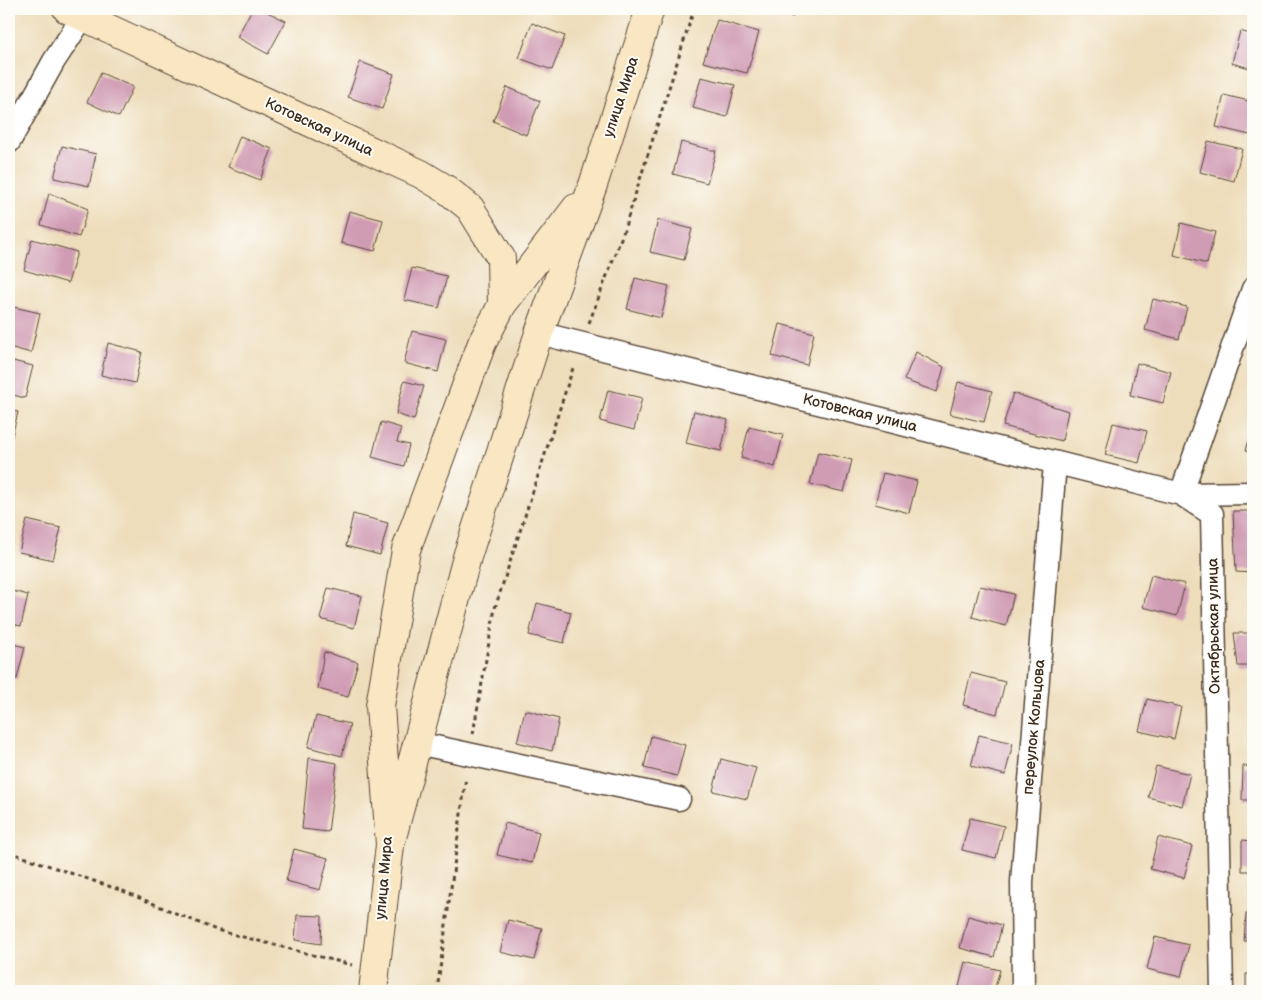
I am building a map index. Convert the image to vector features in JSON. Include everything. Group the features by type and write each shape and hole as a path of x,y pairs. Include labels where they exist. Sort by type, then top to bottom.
{"main road":[{"name":"улица Мира","path":"373,981 390,845 467,557 539,333 593,185 650,9"},
{"name":"Котовская улица","path":"79,11 421,174 446,189 470,208 500,258 502,305"},
{"name":"улица Мира","path":"390,845 380,706 406,550 482,343 502,305 593,185"}],"street":[{"path":"9,142 54,61 79,11"},
{"path":"1253,290 1181,494 1253,493"},
{"name":"Котовская улица","path":"539,333 1181,494"},
{"name":"переулок Кольцова","path":"1023,991 1022,882 1055,463"},
{"name":"Октябрьская улица","path":"1181,494 1212,514 1222,991"},
{"path":"417,743 679,799"}],"path":[{"path":"437,991 469,754 495,608 581,344 624,233 694,9"},
{"path":"9,852 123,891 216,930 373,981"}],"building":[{"path":"252,9 261,9 286,21 268,54 237,37"},
{"path":"772,9 796,9 793,17"},
{"path":"717,20 759,32 747,73 703,62"},
{"path":"532,23 565,36 552,70 519,58"},
{"path":"1240,31 1253,35 1253,69 1232,63"},
{"path":"360,62 394,74 382,109 348,97"},
{"path":"101,73 133,87 119,117 87,102"},
{"path":"701,77 735,85 727,117 693,108"},
{"path":"507,87 540,101 526,135 493,121"},
{"path":"1224,95 1253,102 1253,122 1250,135 1216,127"},
{"path":"240,136 272,149 260,180 228,167"},
{"path":"1208,141 1242,149 1234,181 1200,172"},
{"path":"681,142 716,151 707,183 673,174"},
{"path":"62,146 96,154 89,186 54,178"},
{"path":"49,193 88,209 79,237 41,225"},
{"path":"349,211 383,220 375,251 341,243"},
{"path":"658,220 692,229 684,260 650,252"},
{"path":"1181,223 1215,232 1207,264 1174,255"},
{"path":"32,239 77,252 68,283 24,270"},
{"path":"412,268 447,276 439,308 404,300"},
{"path":"635,278 669,286 661,318 627,309"},
{"path":"1153,299 1187,307 1179,339 1145,330"},
{"path":"9,306 40,313 31,353 9,347"},
{"path":"780,324 814,333 807,365 772,356"},
{"path":"412,331 446,339 438,372 404,363"},
{"path":"108,343 142,352 135,383 101,375"},
{"path":"916,352 944,367 937,392 904,380"},
{"path":"9,360 33,366 25,398 9,394"},
{"path":"1137,363 1171,372 1163,403 1130,395"},
{"path":"404,381 424,386 414,420 396,414"},
{"path":"958,382 992,391 984,422 950,414"},
{"path":"608,390 642,398 634,430 600,421"},
{"path":"1013,393 1068,411 1062,441 1003,426"},
{"path":"9,410 18,412 10,444 9,444"},
{"path":"694,411 728,420 721,451 686,443"},
{"path":"381,422 401,428 397,442 409,445 404,466 372,457"},
{"path":"1113,423 1147,431 1139,463 1105,455"},
{"path":"749,427 783,435 775,467 741,458"},
{"path":"1253,428 1253,452 1246,450"},
{"path":"818,452 852,460 844,492 810,484"},
{"path":"883,473 917,481 909,513 875,504"},
{"path":"1233,511 1253,511 1253,573 1236,572"},
{"path":"353,514 388,523 380,555 346,546"},
{"path":"27,520 61,528 53,560 19,552"},
{"path":"1151,575 1185,584 1177,616 1143,607"},
{"path":"980,586 1014,594 1006,626 972,617"},
{"path":"328,588 362,596 354,628 320,619"},
{"path":"9,590 28,595 21,626 9,623"},
{"path":"537,603 571,612 564,643 529,635"},
{"path":"1234,633 1253,633 1253,666 1238,666"},
{"path":"9,643 25,647 17,679 9,677"},
{"path":"324,652 358,662 348,697 318,689"},
{"path":"971,673 1005,682 997,714 963,705"},
{"path":"1147,699 1181,707 1174,739 1139,731"},
{"path":"525,710 559,719 552,751 517,742"},
{"path":"316,716 350,724 342,756 308,747"},
{"path":"979,735 1013,743 1005,775 971,766"},
{"path":"651,736 685,745 677,776 644,768"},
{"path":"309,758 337,763 328,832 302,829"},
{"path":"721,759 756,768 747,799 713,791"},
{"path":"1156,766 1190,774 1182,806 1148,797"},
{"path":"1243,766 1253,767 1253,800 1242,800"},
{"path":"970,818 1004,826 996,858 962,850"},
{"path":"505,823 539,832 532,863 497,855"},
{"path":"1158,837 1192,846 1184,878 1150,869"},
{"path":"1242,840 1253,841 1253,871 1242,871"},
{"path":"294,849 328,858 320,890 286,881"},
{"path":"1246,914 1253,914 1253,941 1244,941"},
{"path":"297,915 322,916 321,944 295,940"},
{"path":"968,916 1002,925 994,957 960,948"},
{"path":"508,920 542,928 534,960 500,952"},
{"path":"1155,937 1189,945 1181,977 1147,969"},
{"path":"965,962 1000,970 994,991 958,991"},
{"path":"1246,974 1253,974 1253,991 1246,991"}]}
